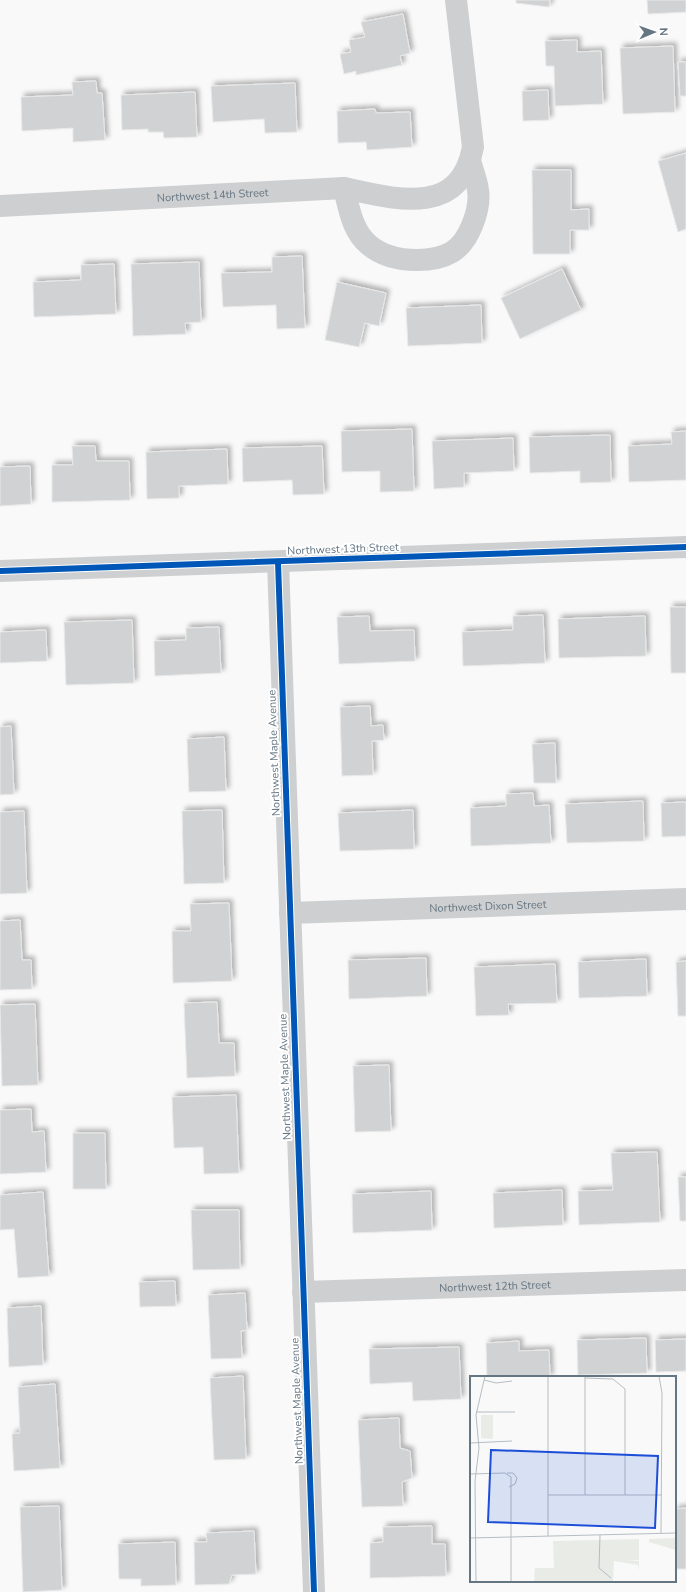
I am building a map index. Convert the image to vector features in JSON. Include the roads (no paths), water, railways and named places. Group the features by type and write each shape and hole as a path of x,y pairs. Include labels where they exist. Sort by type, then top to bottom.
{"street":[{"path":"344,188 354,226 368,245 381,253 406,260 429,260 452,252 464,241 476,218 478,191 470,161 473,147 456,0"},
{"name":"Northwest 14th Street","path":"0,206 344,188 389,198 437,197 450,190 464,174 470,161"},
{"name":"Northwest 13th Street","path":"0,571 686,547"},
{"name":"Northwest Maple Avenue","path":"278,562 314,1592"},
{"name":"Northwest Dixon Street","path":"290,913 686,899"},
{"name":"Northwest 12th Street","path":"303,1292 686,1280"}]}
